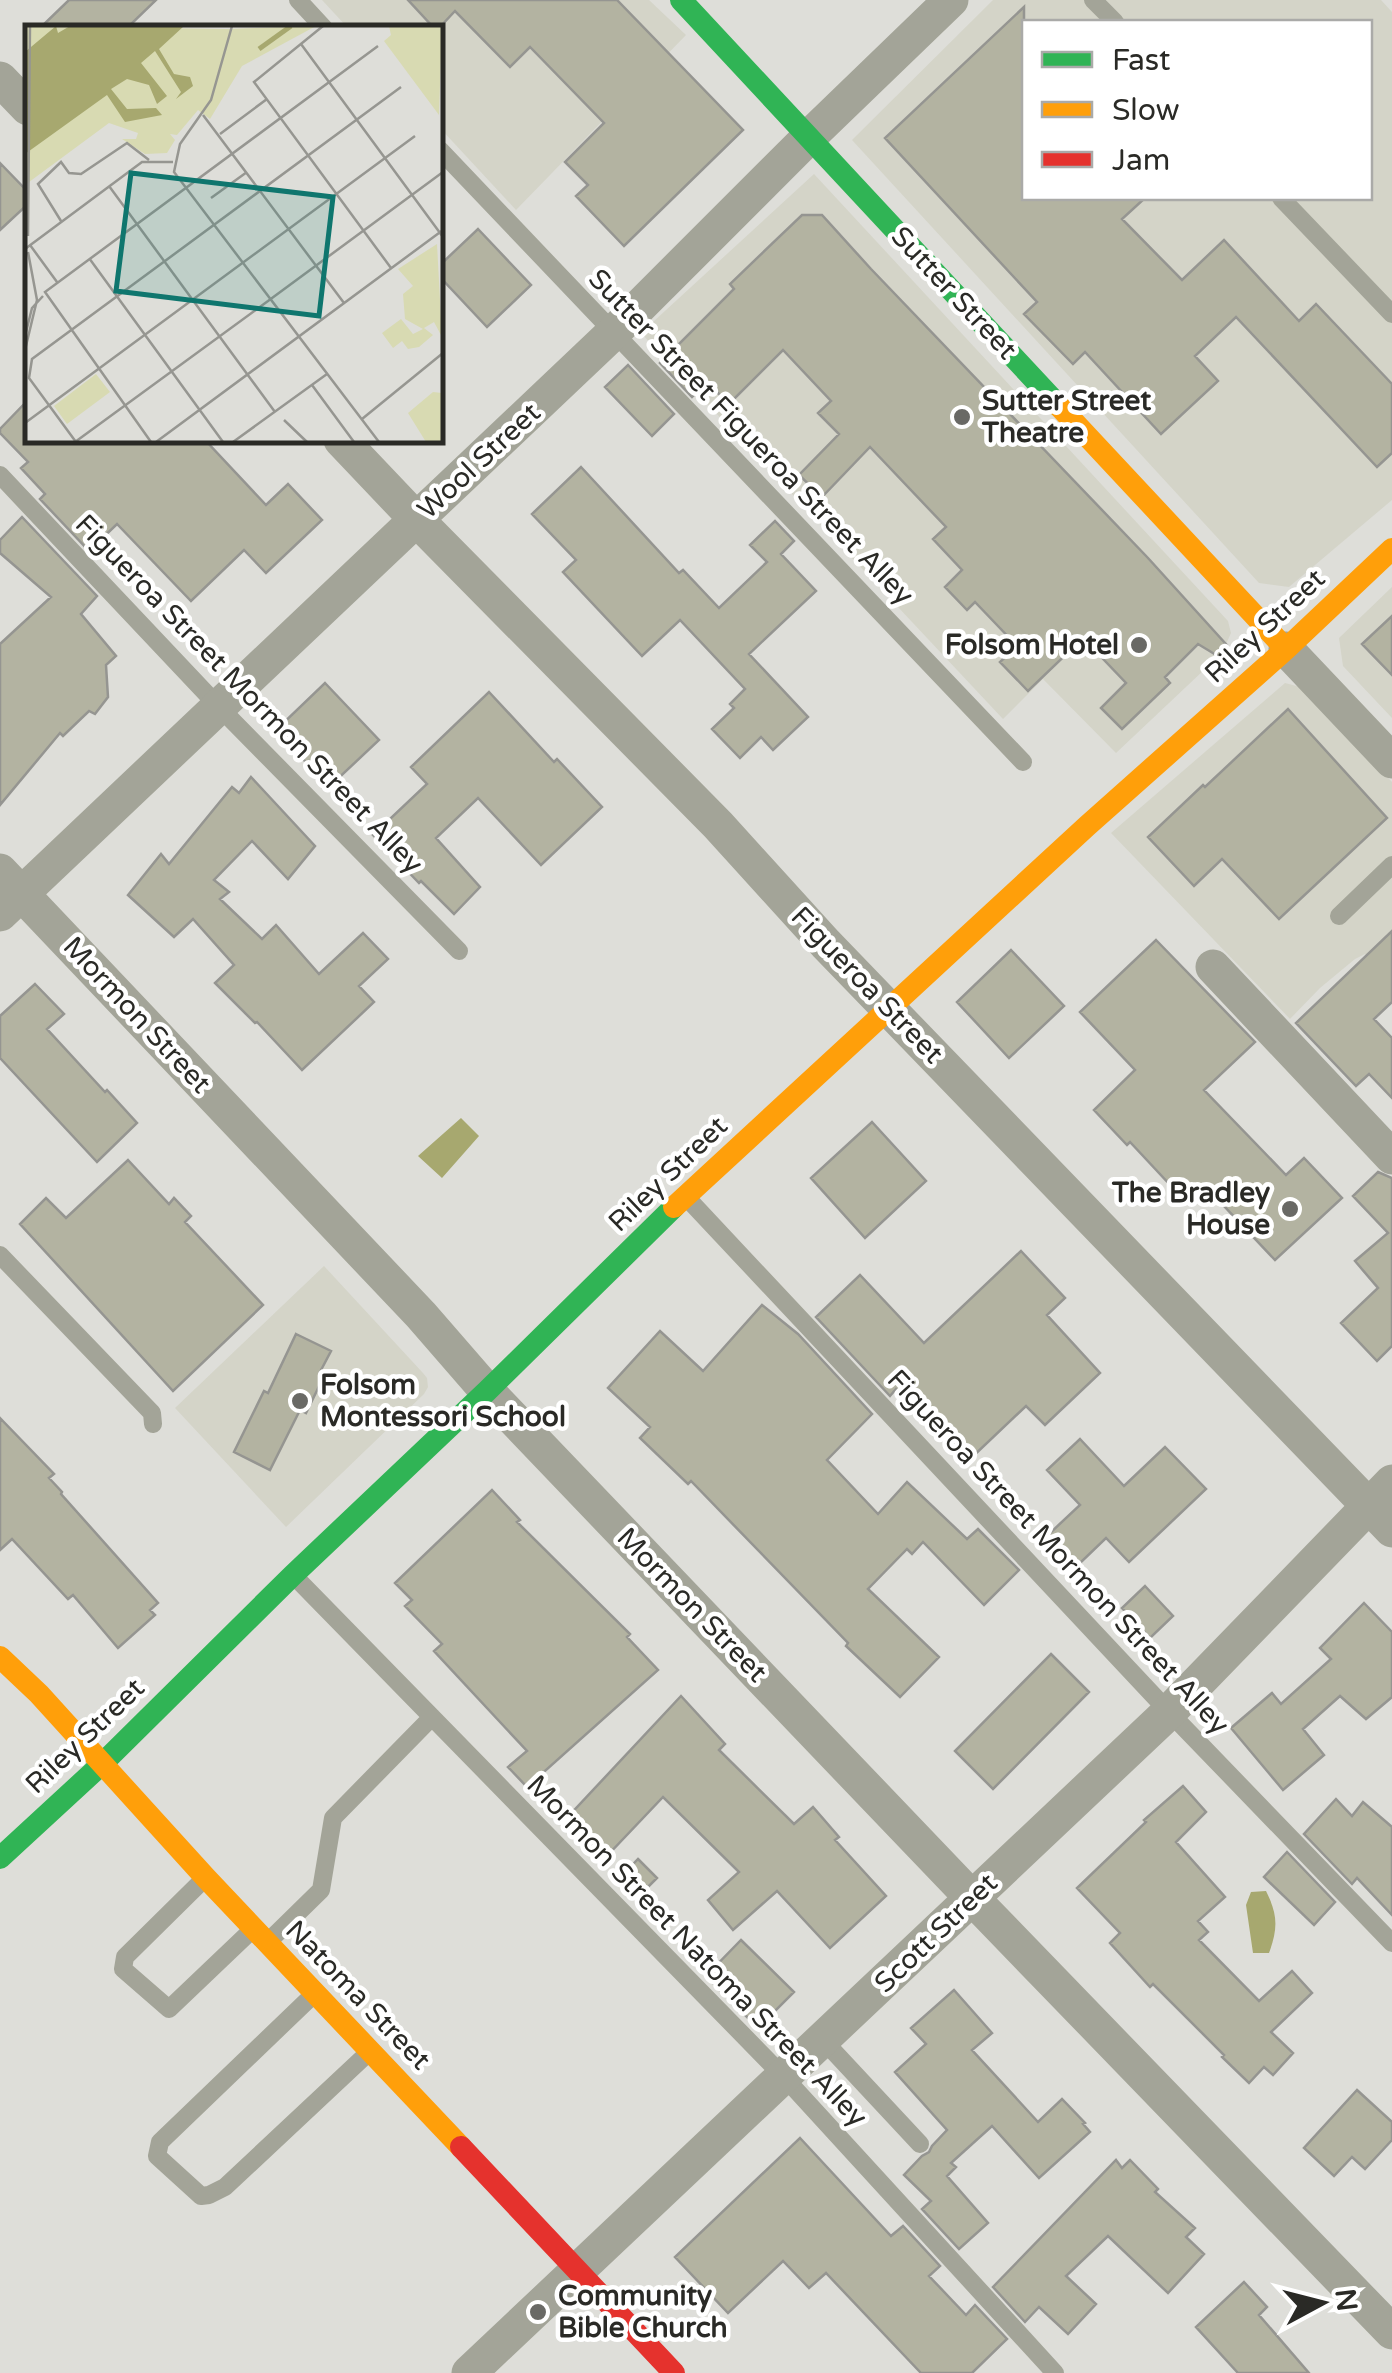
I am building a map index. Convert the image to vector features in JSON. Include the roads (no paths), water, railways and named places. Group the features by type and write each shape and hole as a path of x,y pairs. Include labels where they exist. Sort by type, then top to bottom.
{"main road":[{"name":"Sutter Street","path":"681,0 1286,649"},
{"name":"Riley Street","path":"0,1858 103,1763 685,1196 1392,549"},
{"name":"Natoma Street","path":"0,1656 40,1694 314,1994 674,2373"}],"street":[{"name":"Wool Street","path":"7,893 220,707 614,333 951,0"},
{"path":"0,80 25,105"},
{"name":"Figueroa Street","path":"343,442 718,826 888,1009 1384,1506"},
{"name":"Sutter Street","path":"1286,649 1392,761"},
{"name":"Mormon Street","path":"7,893 421,1315 487,1391 1392,2332"},
{"path":"1212,967 1392,1157"},
{"name":"Scott Street","path":"469,2373 1384,1506"}],"lane":[{"path":"298,0 321,25"},
{"path":"1094,0 1113,20"},
{"name":"Sutter Street Figueroa Street Alley","path":"442,152 1023,762"},
{"path":"1283,200 1392,314"},
{"name":"Figueroa Street Mormon Street Alley","path":"0,475 220,707 459,950"},
{"path":"1339,916 1392,865"},
{"name":"Figueroa Street Mormon Street Alley","path":"685,1196 1169,1712 1392,1943"},
{"path":"0,1255 152,1413 153,1424"},
{"name":"Mormon Street Natoma Street Alley","path":"293,1574 784,2077 1054,2373"},
{"path":"206,1878 125,1958 123,1969 170,2010 321,1890 333,1818 432,1717"},
{"path":"314,1994 160,2142 157,2156 201,2196 225,2187 370,2051"},
{"path":"823,2040 920,2144"}],"place":[{"name":"Sutter Street Theatre","path":"962,417"},
{"name":"Folsom Hotel","path":"1139,645"},
{"name":"The Bradley House","path":"1290,1209"},
{"name":"Folsom Montessori School","path":"300,1401"},
{"name":"Community Bible Church","path":"538,2312"}]}
